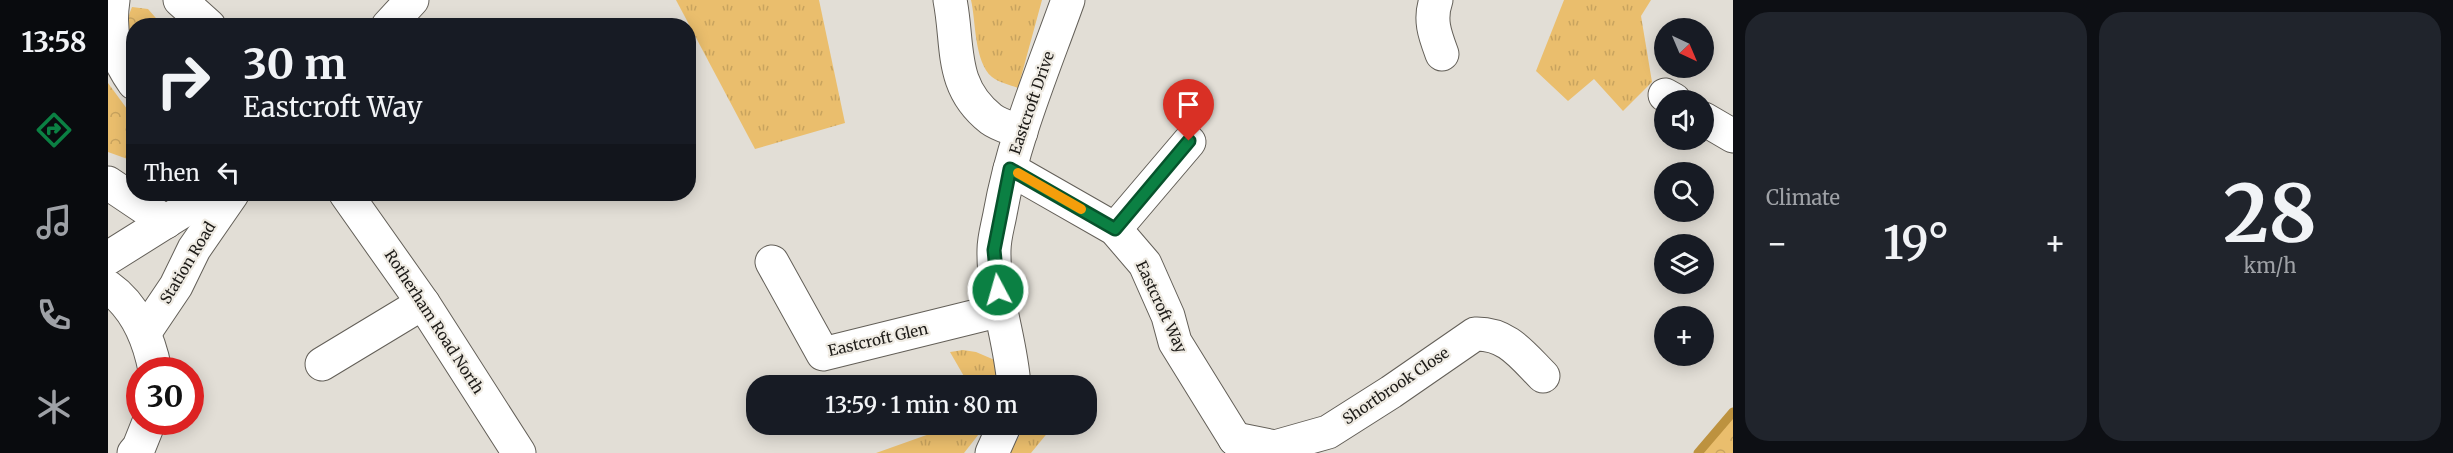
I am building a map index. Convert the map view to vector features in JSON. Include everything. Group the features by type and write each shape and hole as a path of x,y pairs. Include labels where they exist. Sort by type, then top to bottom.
{"street":[{"path":"113,0 109,13 109,36 126,68"},
{"path":"180,0 200,18"},
{"path":"395,18 412,0"},
{"path":"950,0 957,70 969,97 992,120 1021,132"},
{"name":"Eastcroft Drive","path":"1013,375 1001,310 994,250 1010,169 1068,0"},
{"path":"1436,0 1432,27 1442,54"},
{"path":"1714,125 1733,136"},
{"path":"1115,229 1189,141"},
{"name":"Eastcroft Way","path":"1010,169 1115,229 1145,264 1168,316 1175,342 1224,446"},
{"path":"108,183 126,195"},
{"path":"135,201 166,222"},
{"name":"Station Road","path":"108,258 199,201"},
{"name":"Station Road","path":"145,332 176,286 194,249 227,201"},
{"name":"Rotherham Road North","path":"351,201 423,303 519,453"},
{"name":"Eastcroft Glen","path":"772,262 823,354 1001,310"},
{"path":"108,287 118,295 145,332 152,357"},
{"path":"322,364 423,303"},
{"name":"Shortbrook Close","path":"1224,446 1275,447 1328,432 1475,334 1491,334 1512,345 1543,376"},
{"path":"992,453 1000,435"}],"green space":[{"path":"676,0 819,0 845,123 755,149 696,38 696,18 686,18"},
{"path":"971,0 1042,0 1018,88 995,79 986,70 979,52"},
{"path":"1564,0 1651,0 1641,16 1652,82 1623,111 1594,79 1568,101 1536,71"},
{"path":"132,7 148,9 156,18 129,18"},
{"path":"108,83 126,107 126,158 108,152"},
{"path":"963,350 976,352 997,361 996,375 963,375 950,352"},
{"path":"1733,412 1733,453 1698,453"},
{"path":"927,435 978,435 964,453 876,453"},
{"path":"1020,435 1046,435 1031,453 1010,453"}],"waterway":[{"path":"1698,453 1733,412"}],"slow traffic":[{"path":"1018,173 1081,209"}],"route":[{"path":"998,290 994,250 1010,169 1115,229 1189,141"}]}
